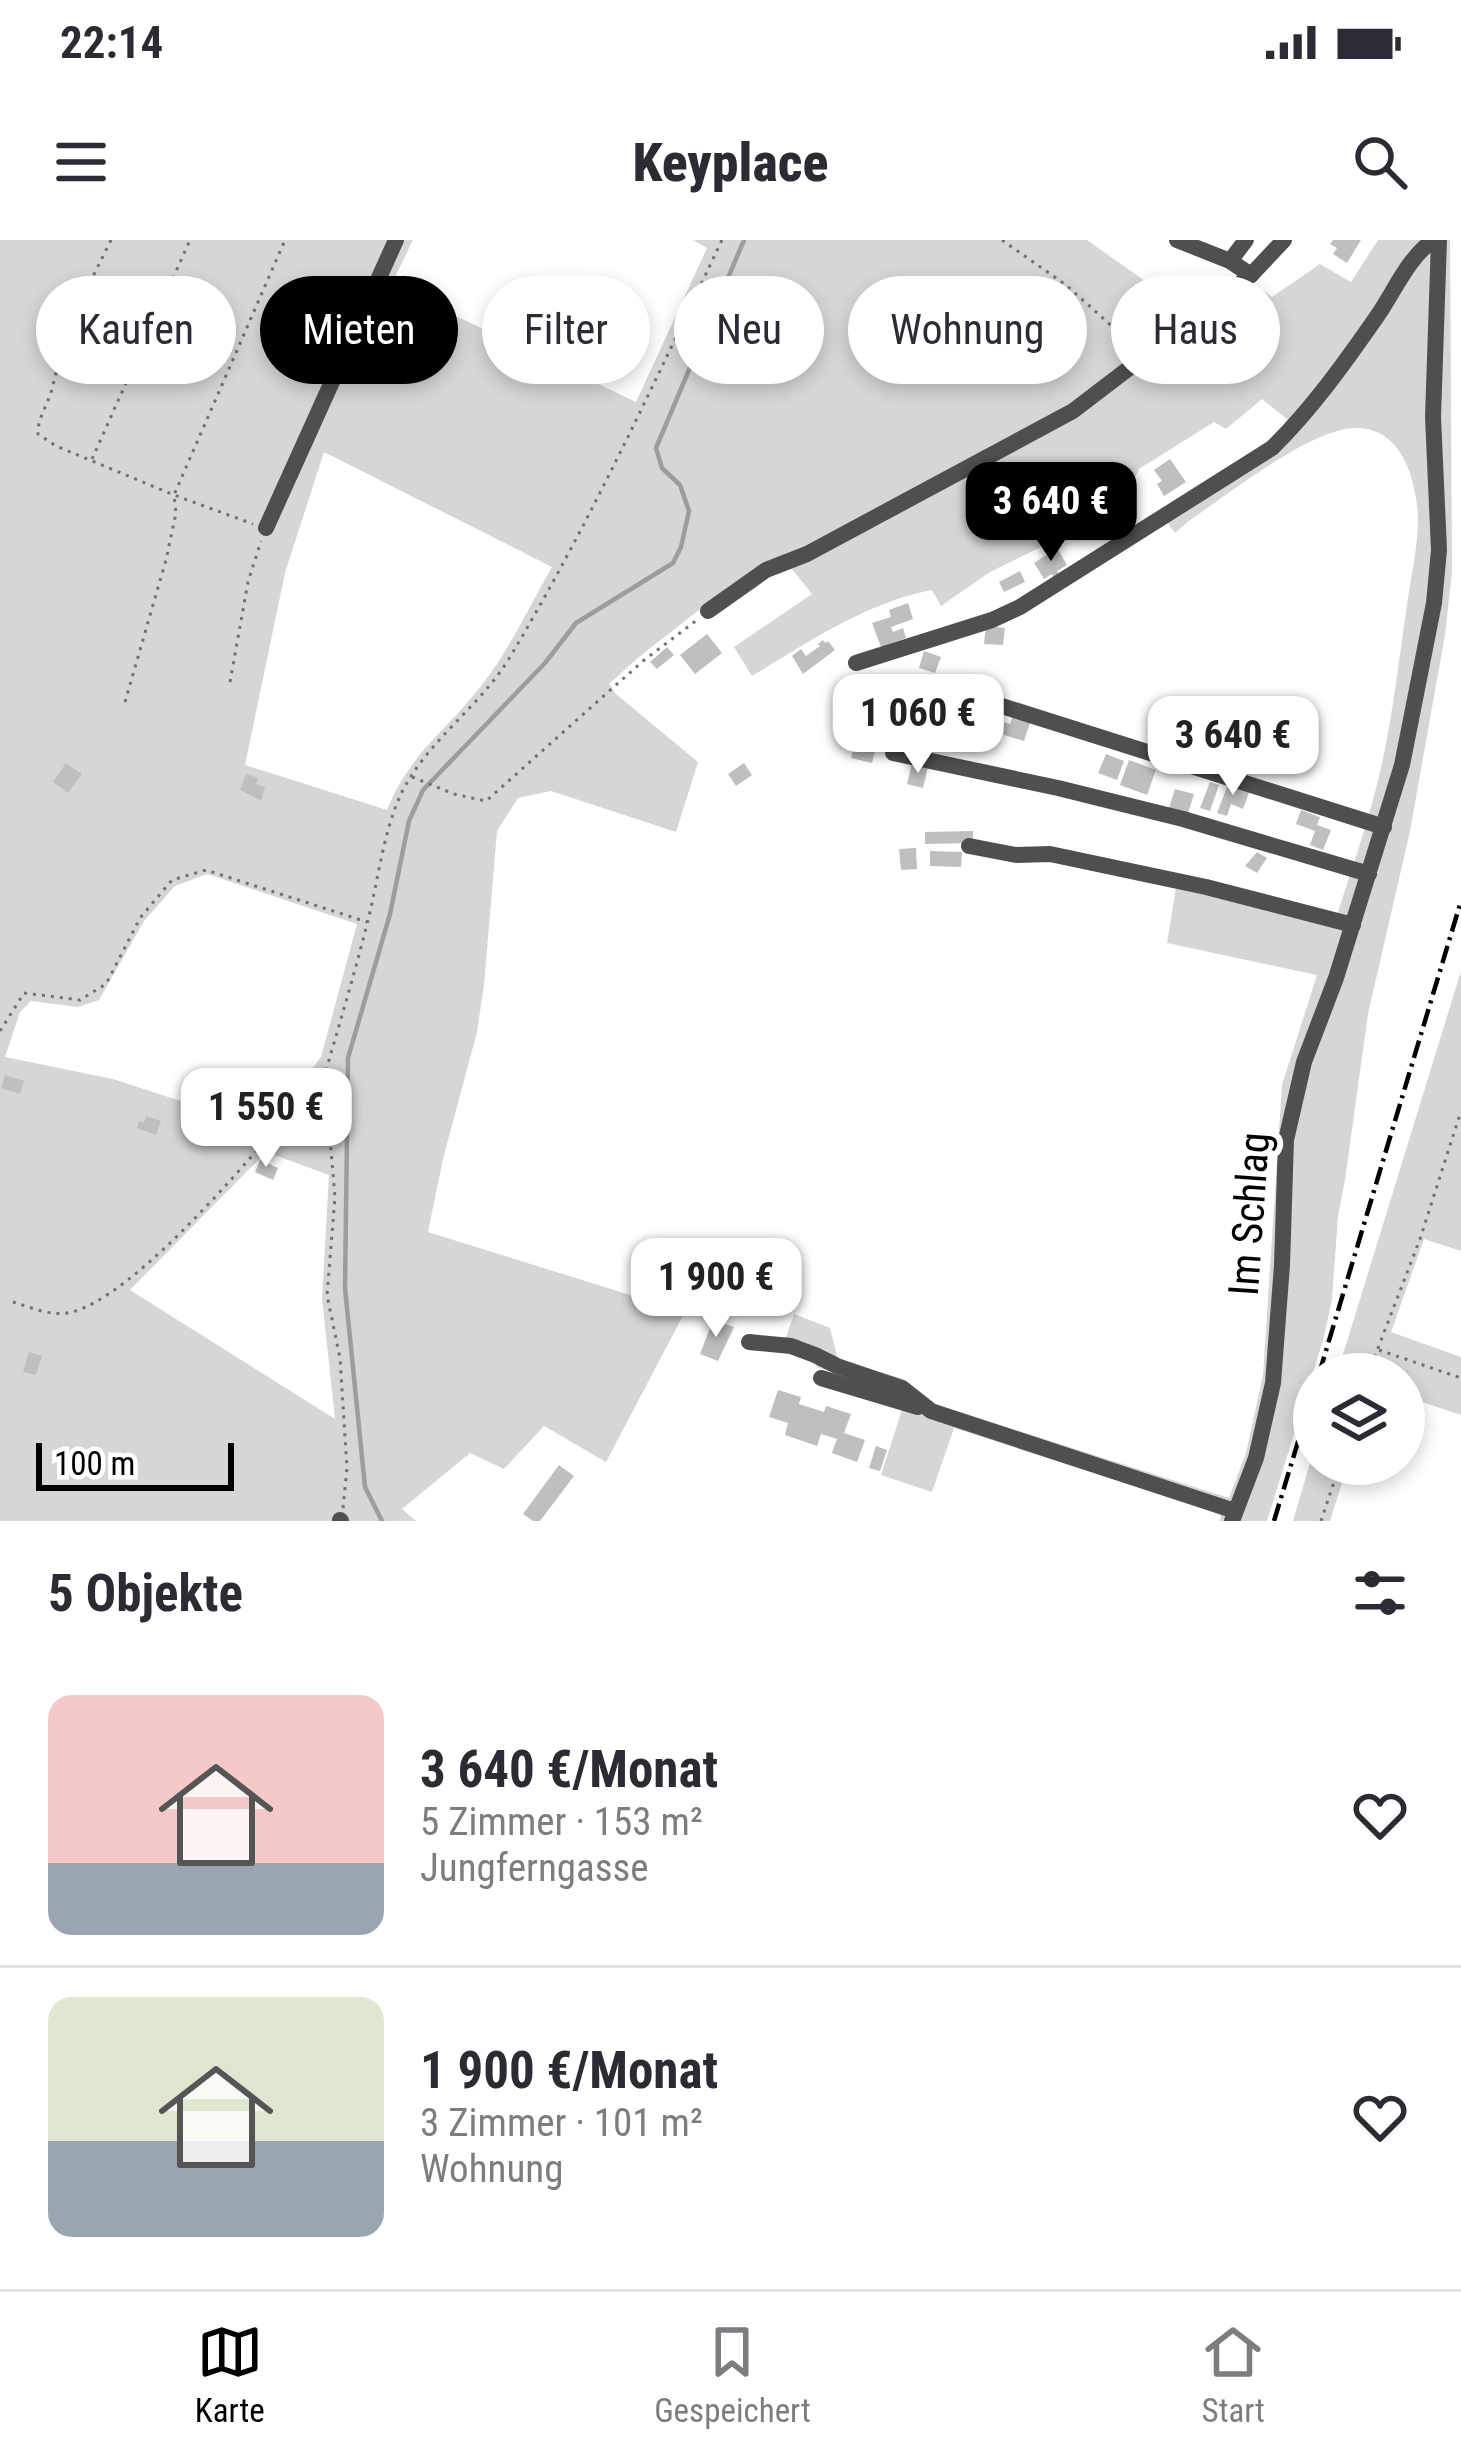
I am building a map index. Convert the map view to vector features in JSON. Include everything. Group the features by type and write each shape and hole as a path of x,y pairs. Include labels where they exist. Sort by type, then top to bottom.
{"street":[{"path":"266,528 396,240"},
{"path":"1177,240 1230,261 1251,275 1283,240"},
{"path":"1230,261 1246,240"},
{"path":"856,663 1020,608 1272,448 1299,422 1418,252 1437,240"},
{"name":"Im Schlag","path":"749,1342 790,1346 902,1388 931,1411 1233,1516 1256,1458 1273,1383 1286,1140 1304,1062 1336,978 1402,765 1436,586 1437,240"},
{"path":"708,611 766,570 808,554 1073,411 1111,382"},
{"path":"967,695 1384,827"},
{"path":"893,753 1183,819 1369,874"},
{"path":"969,846 1016,855 1050,854 1353,925"},
{"path":"821,1378 931,1411"}],"path":[{"path":"111,240 68,329 38,434 174,495 266,528 248,583 230,682"},
{"path":"91,460 190,240"},
{"path":"125,702 166,560 176,513 174,495 285,240"},
{"path":"340,1520 346,1468 340,1358 327,1294 335,1196 325,1075 390,827 399,797 424,757 492,686 511,656 591,512 722,240"},
{"path":"1002,240 1066,285 1111,325"},
{"path":"411,776 486,802 643,661 708,611"},
{"path":"0,1031 24,993 80,1000 106,984 140,918 172,880 206,870 368,922"},
{"path":"13,1302 50,1313 69,1313 103,1299 136,1275 243,1167 314,1081 325,1075"},
{"path":"1376,1353 1420,1239 1461,1111"},
{"path":"1377,1349 1461,1378"},
{"path":"1321,1521 1333,1485"}],"shaded area":[{"path":"0,240 413,240 395,276 260,276 260,384 458,384 458,317 482,328 482,384 598,384 636,402 644,384 650,384 650,372 674,320 674,384 824,384 824,276 694,276 707,248 693,240 1087,240 1138,276 1111,276 1111,384 1280,384 1280,292 1320,264 1351,282 1378,240 1450,240 1452,572 1445,635 1410,831 1368,1014 1338,1216 1332,1299 1319,1353 1293,1353 1293,1437 1267,1521 1220,1521 1221,1514 954,1428 932,1492 881,1475 906,1397 816,1367 817,1359 782,1349 794,1314 830,1328 838,1360 904,1379 938,1405 1229,1498 1246,1453 1263,1375 1282,1085 1317,975 1167,943 1176,888 1334,925 1381,768 1418,529 1415,492 1401,453 1383,435 1356,428 1294,450 1175,533 1165,519 1297,427 1262,399 1226,429 1214,422 1139,469 1120,508 990,572 941,606 932,590 884,604 752,676 734,647 812,594 784,559 731,585 609,684 698,762 676,832 551,791 518,798 497,831 477,1032 428,1232 659,1304 707,1270 606,1462 544,1426 504,1469 470,1453 402,1509 416,1521 0,1521","holes":["324,452 552,567 494,669 419,756 387,810 245,765 285,573","207,874 357,924 321,1057 267,1129 113,1079 5,1057 20,1012 31,1001 78,1007 99,1000 144,921 175,886","266,1152 329,1175 322,1298 335,1419 130,1290"]},
{"path":"1461,971 1461,1251 1424,1239 1391,1332 1461,1357 1461,1415 1425,1403 1425,1353 1343,1353"},
{"path":"1304,1485 1341,1485 1330,1521 1293,1521"}],"building":[{"path":"1361,240 1347,263 1333,254 1337,248 1330,244"},
{"path":"1170,459 1186,482 1164,496 1154,470"},
{"path":"1057,548 1067,565 1057,571 1059,575 1044,579 1034,563"},
{"path":"1020,571 1025,582 1004,592 999,582"},
{"path":"908,603 913,619 891,627 893,632 903,628 906,638 881,647 872,623 891,617 889,610"},
{"path":"986,626 1005,628 1003,645 984,644"},
{"path":"707,634 722,653 695,674 680,655"},
{"path":"823,640 835,650 803,674 792,656 801,649 806,656"},
{"path":"667,647 674,655 657,669 650,662"},
{"path":"924,651 941,657 935,673 919,668"},
{"path":"869,681 895,695 879,716 860,706"},
{"path":"1193,703 1228,718 1220,738 1198,729 1195,736 1182,730"},
{"path":"980,705 991,708 985,730 973,727"},
{"path":"1013,715 1031,720 1024,741 1001,734 1004,722 1010,724"},
{"path":"862,743 876,747 872,763 851,758 854,746 861,748"},
{"path":"1106,754 1124,761 1117,780 1098,773"},
{"path":"1129,760 1156,770 1147,795 1120,785"},
{"path":"66,763 82,774 68,793 53,782"},
{"path":"744,763 752,775 736,786 728,774"},
{"path":"912,763 928,767 923,788 907,784"},
{"path":"246,774 265,787 261,801 240,790"},
{"path":"1210,782 1219,785 1210,811 1200,808"},
{"path":"1229,782 1250,790 1243,809 1231,804 1227,816 1217,813"},
{"path":"1175,789 1194,794 1188,813 1169,808"},
{"path":"1301,810 1320,817 1317,825 1331,830 1323,850 1310,845 1315,831 1296,824"},
{"path":"973,831 973,843 925,844 925,832"},
{"path":"916,848 917,869 901,870 899,849"},
{"path":"930,851 962,852 961,867 930,866"},
{"path":"1257,852 1267,858 1257,873 1245,866"},
{"path":"5,1075 24,1081 20,1094 1,1088"},
{"path":"146,1116 161,1121 156,1135 137,1128"},
{"path":"260,1160 278,1168 273,1180 255,1172"},
{"path":"736,1281 752,1288 746,1303 729,1296"},
{"path":"713,1320 734,1327 718,1361 700,1354"},
{"path":"29,1352 42,1356 36,1375 23,1372"},
{"path":"778,1390 801,1397 799,1404 851,1414 844,1433 865,1440 857,1462 832,1453 837,1439 821,1434 817,1446 785,1435 788,1423 769,1417"},
{"path":"876,1446 887,1450 880,1471 869,1468"},
{"path":"559,1465 574,1476 540,1521 533,1521 523,1514"}],"waterway":[{"path":"382,1521 365,1487 345,1288 348,1058 390,914 409,821 423,790 545,663 576,623 673,563 689,511 680,485 662,468 656,448 744,240"}],"railway":[{"path":"1325,1353 1461,901"},
{"path":"1274,1521 1293,1458"}]}
